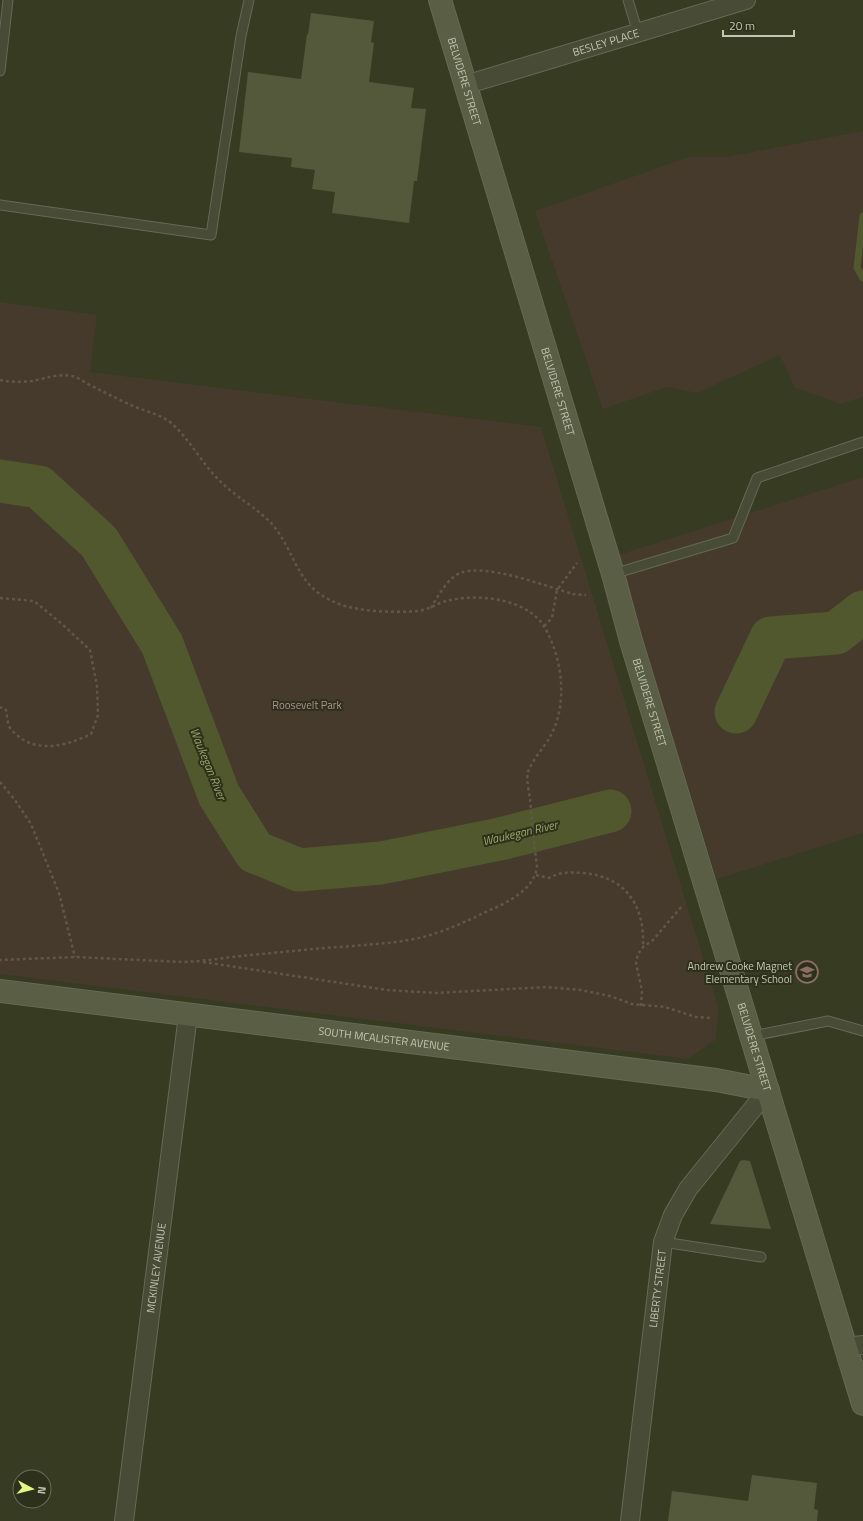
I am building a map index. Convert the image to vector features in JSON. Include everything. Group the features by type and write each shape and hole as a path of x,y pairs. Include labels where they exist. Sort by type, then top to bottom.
{"main road":[{"name":"BELVIDERE STREET","path":"440,0 613,574 631,641 768,1090 854,1346 863,1404"},
{"name":"SOUTH MCALISTER AVENUE","path":"0,991 716,1080 768,1090"}],"street":[{"name":"BESLEY PLACE","path":"465,85 746,0"},
{"name":"MCKINLEY AVENUE","path":"124,1521 188,1015"},
{"name":"LIBERTY STREET","path":"630,1521 664,1242 673,1214 688,1189 768,1090"}],"lane":[{"path":"0,71 8,0"},
{"path":"0,205 211,235 244,16 249,0"},
{"path":"628,0 638,33"},
{"path":"613,574 733,538 757,478 863,442"},
{"path":"752,1036 828,1021 863,1031"},
{"path":"664,1242 761,1257"}],"path":[{"path":"0,380 26,381 60,376 72,376 132,406 158,415 169,422 183,436 223,485 270,522 286,544 304,581 311,589 332,602 344,606 363,609 417,611 460,599 495,599 511,603 525,609 536,617 544,626 552,643 560,676 561,696 558,715 551,734 528,772 537,867 536,875 528,886 503,905 454,927 420,938 237,956 200,962"},
{"path":"544,626 552,618 558,590 577,564"},
{"path":"431,608 440,592 449,582 459,574 472,570 489,571 573,594 586,594"},
{"path":"0,598 34,601 90,650 97,686 98,715 91,734 65,745 50,746 21,739 9,727 6,710 0,707"},
{"path":"0,782 15,800 31,824 59,893 75,958"},
{"path":"536,875 549,878 558,873 591,873 606,877 622,887 634,901 640,914 644,933 643,947"},
{"path":"641,1006 642,991 636,963 638,954 643,947 653,940 682,906"},
{"path":"0,960 75,958 200,962 387,990 436,993 547,987 581,990 610,996 641,1006 665,1006 696,1017 710,1018"}],"green space":[{"path":"863,131 863,397 840,404 794,387 780,355 697,393 667,387 603,409 535,211 689,157 726,157"},
{"name":"Roosevelt Park","path":"0,302 97,315 90,372 541,427 719,1010 715,1040 688,1059 0,974"},
{"path":"863,477 863,833 717,879 615,556"}],"building":[{"path":"311,13 374,21 371,42 374,43 369,82 414,88 411,108 426,109 417,181 414,181 409,223 332,213 335,192 312,189 315,170 291,167 292,158 239,152 248,72 301,79"},
{"path":"740,1161 750,1161 771,1229 710,1224"},
{"path":"752,1475 817,1483 814,1509 818,1510 817,1521 668,1521 672,1491 748,1501"}],"waterway":[{"path":"863,216 857,268 863,278"},
{"name":"Waukegan River","path":"0,481 39,487 99,542 162,644 219,795 255,852 299,870 381,863 500,839 610,811"},
{"name":"Waukegan River","path":"736,712 771,638 836,633 863,612"}],"place":[{"name":"Andrew Cooke Magnet Elementary School","path":"807,972"}]}
